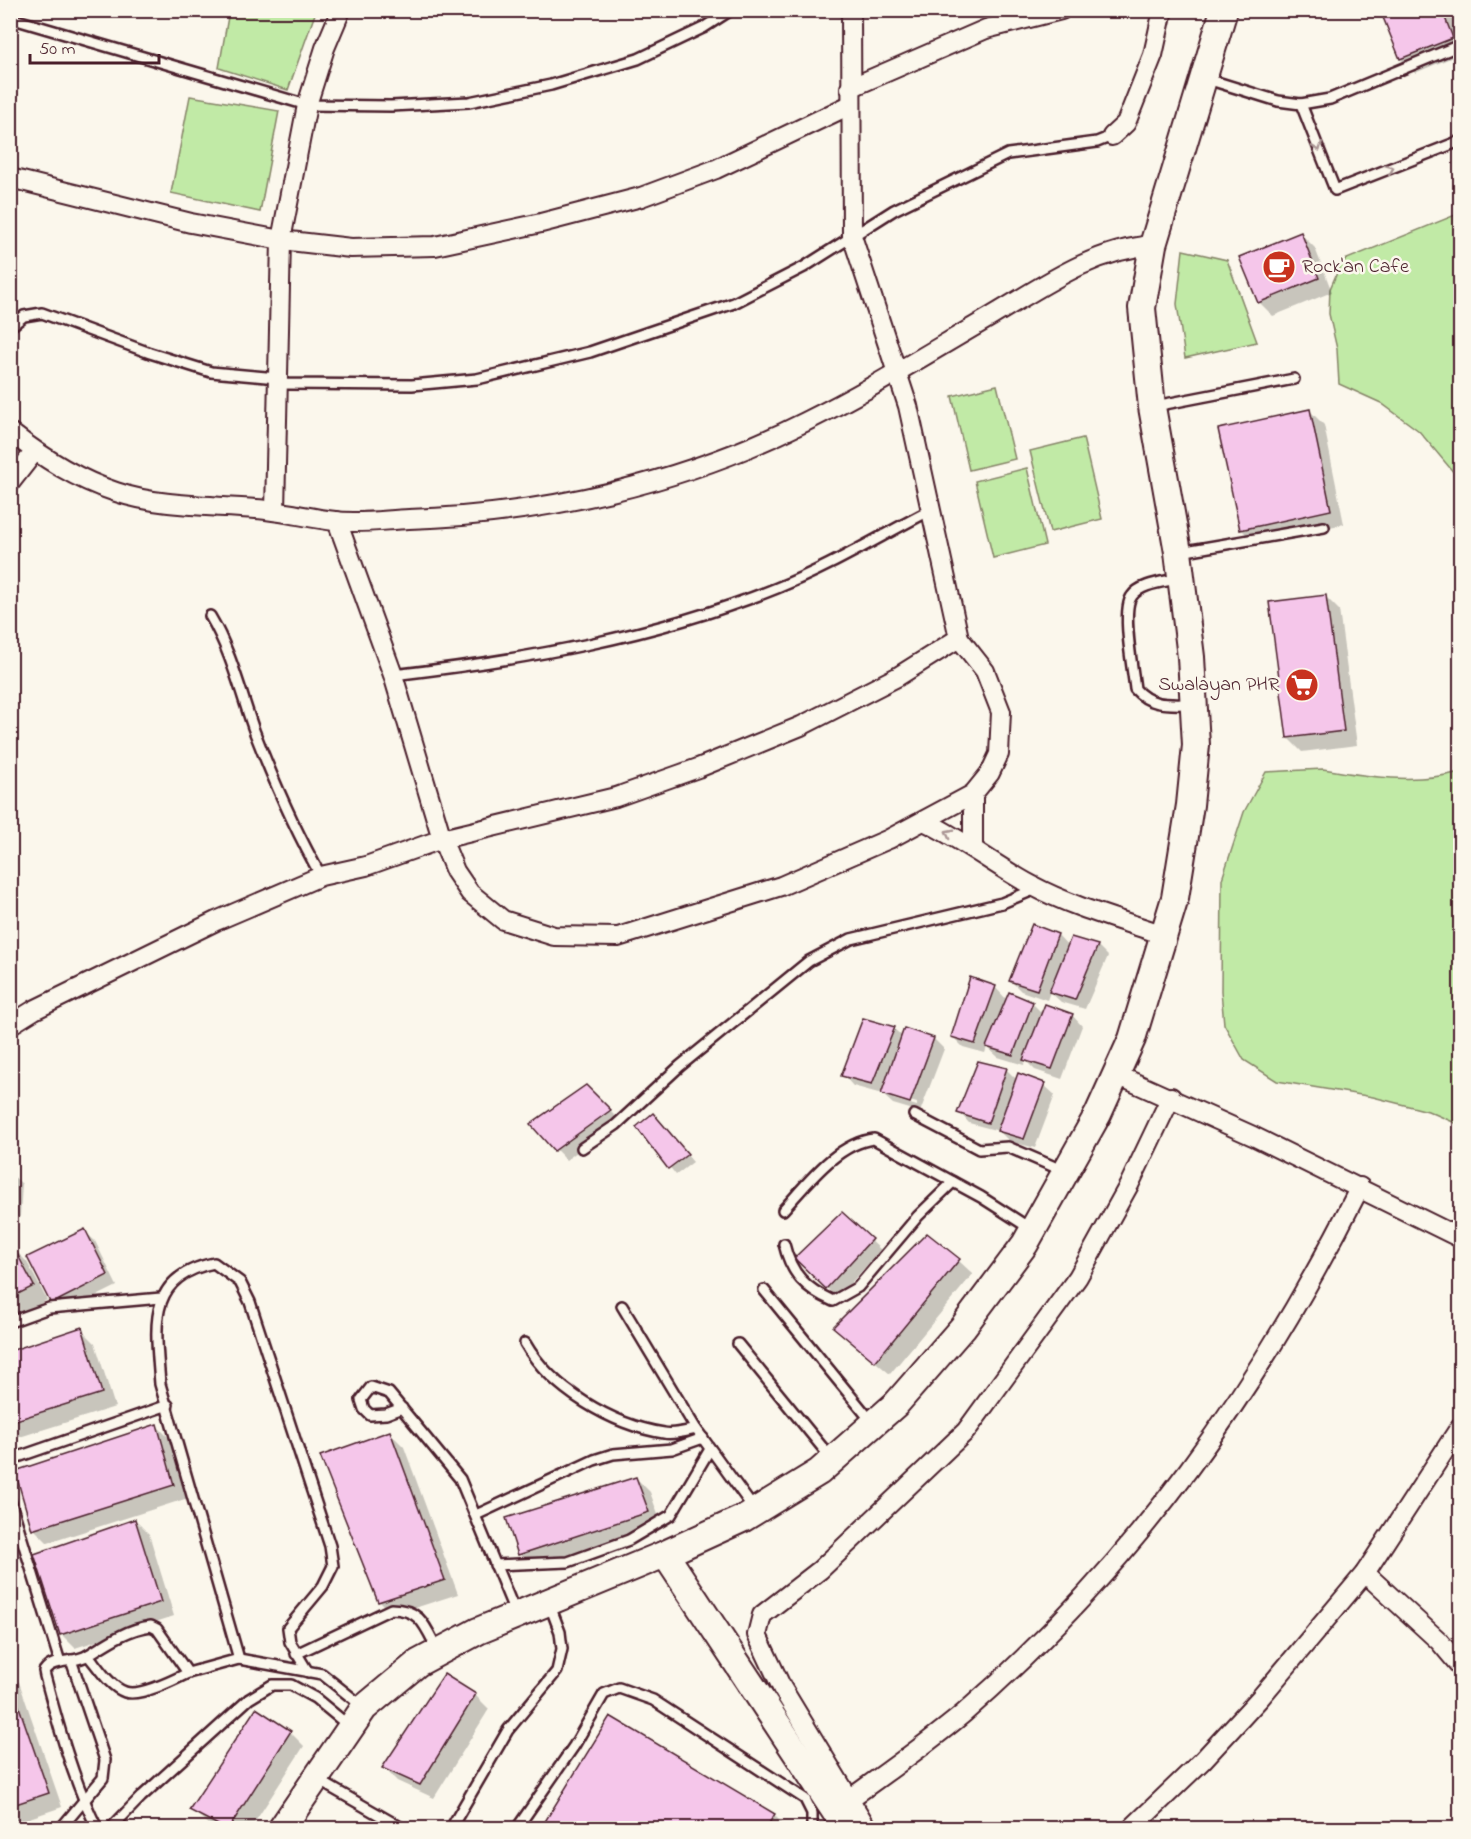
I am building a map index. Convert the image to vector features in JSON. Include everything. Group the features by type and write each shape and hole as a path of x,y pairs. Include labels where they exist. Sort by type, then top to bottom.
{"street":[{"path":"274,511 281,240 307,105 341,10"},
{"path":"337,521 393,675 442,839 456,871 470,893 503,920 554,936 618,937 781,886 924,821 973,794 990,773 999,754 1001,712 985,671 958,638 908,406 852,236 851,10"},
{"path":"10,178 191,223 281,240 351,248 435,246 541,223 641,196 716,169 850,97 986,29 1061,10"},
{"path":"282,1828 357,1718 391,1684 438,1650 549,1601 665,1554 755,1511 819,1472 833,1460 896,1404 963,1327 1033,1230 1098,1114 1132,1039 1164,935 1175,898 1190,805 1196,745 1182,578 1152,407 1142,308 1153,245 1224,10"},
{"path":"1112,136 1126,123 1153,55 1162,11"},
{"path":"10,432 35,451 81,478 118,493 148,499 274,511 337,521 474,517 656,480 710,464 803,423 897,373 1080,264 1127,247 1153,245"},
{"path":"10,483 35,451"},
{"path":"10,1025 34,1010 216,921 321,876 366,866 442,839 616,797 698,768 801,726 897,677 958,638"},
{"path":"973,794 973,848"},
{"path":"924,821 973,848 1001,869 1038,888 1164,935"},
{"path":"1115,1074 1171,1097 1461,1238"},
{"path":"867,1828 782,1688 757,1635 762,1616 820,1570 966,1431 1078,1278 1129,1185 1171,1097"},
{"path":"848,1800 922,1747 963,1713 1063,1619 1125,1551 1194,1463 1268,1356 1323,1260 1360,1188"},
{"path":"1132,1828 1203,1760 1260,1698 1365,1573 1461,1427"},
{"path":"665,1554 846,1828"},
{"path":"1365,1573 1439,1641 1461,1666"}],"lane":[{"path":"10,18 307,105 391,106 469,102 551,85 638,59 704,28 731,10"},
{"path":"1202,77 1263,97 1301,104 1330,99 1461,45"},
{"path":"1301,104 1335,190 1461,141"},
{"path":"11,324 24,316 42,313 150,353 211,372 277,378 285,384 412,385 477,379 590,352 734,303 804,267 894,210 1008,154 1097,142 1112,136"},
{"path":"1152,407 1294,379"},
{"path":"393,675 500,660 668,626 779,587 931,510"},
{"path":"1178,552 1324,527"},
{"path":"1182,578 1144,587 1132,596 1127,609 1135,689 1144,699 1158,704 1194,704"},
{"path":"210,616 219,632 256,733 298,835 321,876"},
{"path":"582,1148 616,1125 680,1065 809,961 851,939 1002,903 1038,888"},
{"path":"914,1115 980,1149 1008,1147 1066,1172"},
{"path":"783,1210 839,1153 862,1140 874,1139 953,1182 1033,1230"},
{"path":"784,1244 794,1272 819,1294 833,1301 858,1287 918,1216 953,1182"},
{"path":"239,1659 222,1607 168,1405 160,1384 157,1341 160,1298 175,1279 193,1267 214,1263 240,1282 250,1302 330,1546 333,1566 323,1586 288,1629 290,1642 308,1672"},
{"path":"764,1290 874,1424"},
{"path":"10,1322 49,1308 160,1298"},
{"path":"622,1306 696,1430 755,1511"},
{"path":"525,1343 544,1368 591,1406 623,1421 666,1434 696,1430"},
{"path":"738,1344 833,1460"},
{"path":"10,1457 18,1457 168,1405"},
{"path":"402,1408 460,1479 516,1615"},
{"path":"476,1515 594,1460 613,1454 672,1449 703,1438"},
{"path":"495,1565 568,1562 629,1540 671,1515 710,1449"},
{"path":"10,1500 60,1662"},
{"path":"451,1828 508,1730 557,1671 562,1649 560,1632 549,1601"},
{"path":"296,1654 391,1609 408,1609 422,1621 438,1650"},
{"path":"97,1828 72,1768 45,1677 46,1668 88,1655 106,1642 152,1626 157,1629 188,1673"},
{"path":"88,1655 125,1692 136,1693 188,1673 239,1659 322,1674 357,1718"},
{"path":"61,1828 103,1778 105,1760 71,1660"},
{"path":"111,1828 141,1797 249,1699 272,1685 291,1685 357,1718"},
{"path":"517,1828 574,1746 604,1694 619,1688 652,1700 805,1799 812,1813 812,1828"},
{"path":"315,1778 402,1828"}],"green space":[{"path":"229,11 316,11 288,90 219,68"},
{"path":"190,96 279,111 260,212 171,193"},
{"path":"1460,213 1460,480 1419,431 1381,403 1339,384 1337,349 1329,314 1330,289 1342,261"},
{"path":"1183,250 1227,260 1257,342 1185,358 1177,304"},
{"path":"997,385 1015,459 969,470 952,396"},
{"path":"1083,438 1102,519 1050,532 1030,451"},
{"path":"1027,468 1045,545 993,558 975,481"},
{"path":"1323,769 1392,778 1426,778 1460,772 1460,1125 1428,1111 1373,1097 1277,1081 1244,1060 1224,1024 1221,991 1222,879 1244,812 1266,772"}],"building":[{"path":"1380,10 1442,10 1453,38 1400,59"},
{"name":"Rock'an Cafe","path":"1301,232 1319,278 1258,303 1239,257"},
{"path":"1310,409 1331,510 1240,530 1218,429"},
{"path":"1326,595 1344,731 1287,738 1269,602"},
{"path":"1032,924 1058,934 1037,990 1009,981"},
{"path":"1071,937 1098,945 1075,1000 1049,992"},
{"path":"970,977 996,986 975,1044 951,1037"},
{"path":"1009,992 1033,1002 1013,1055 986,1047"},
{"path":"1045,1004 1073,1014 1052,1069 1023,1060"},
{"path":"863,1018 895,1027 872,1084 841,1076"},
{"path":"904,1028 934,1038 910,1103 881,1094"},
{"path":"978,1061 1007,1068 988,1123 957,1113"},
{"path":"1018,1073 1045,1083 1024,1139 997,1131"},
{"path":"586,1085 611,1110 554,1151 530,1124"},
{"path":"653,1113 688,1154 668,1169 636,1127"},
{"path":"842,1212 872,1239 826,1289 794,1258"},
{"path":"85,1229 108,1275 51,1304 27,1257"},
{"path":"927,1233 960,1259 875,1362 833,1327"},
{"path":"13,1246 34,1286 10,1298 10,1247"},
{"path":"82,1327 102,1393 10,1422 10,1351"},
{"path":"157,1424 174,1485 32,1530 15,1471"},
{"path":"390,1431 445,1580 378,1602 320,1456"},
{"path":"636,1477 649,1512 518,1555 506,1518"},
{"path":"135,1519 161,1602 60,1635 34,1554"},
{"path":"444,1674 476,1694 420,1785 382,1768"},
{"path":"10,1681 49,1793 10,1806"},
{"path":"256,1708 291,1731 229,1828 224,1828 189,1810"},
{"path":"610,1716 775,1814 766,1828 541,1828"}],"place":[{"name":"Rock'an Cafe","path":"1279,267"},
{"name":"Swalayan PHR","path":"1302,685"}]}
